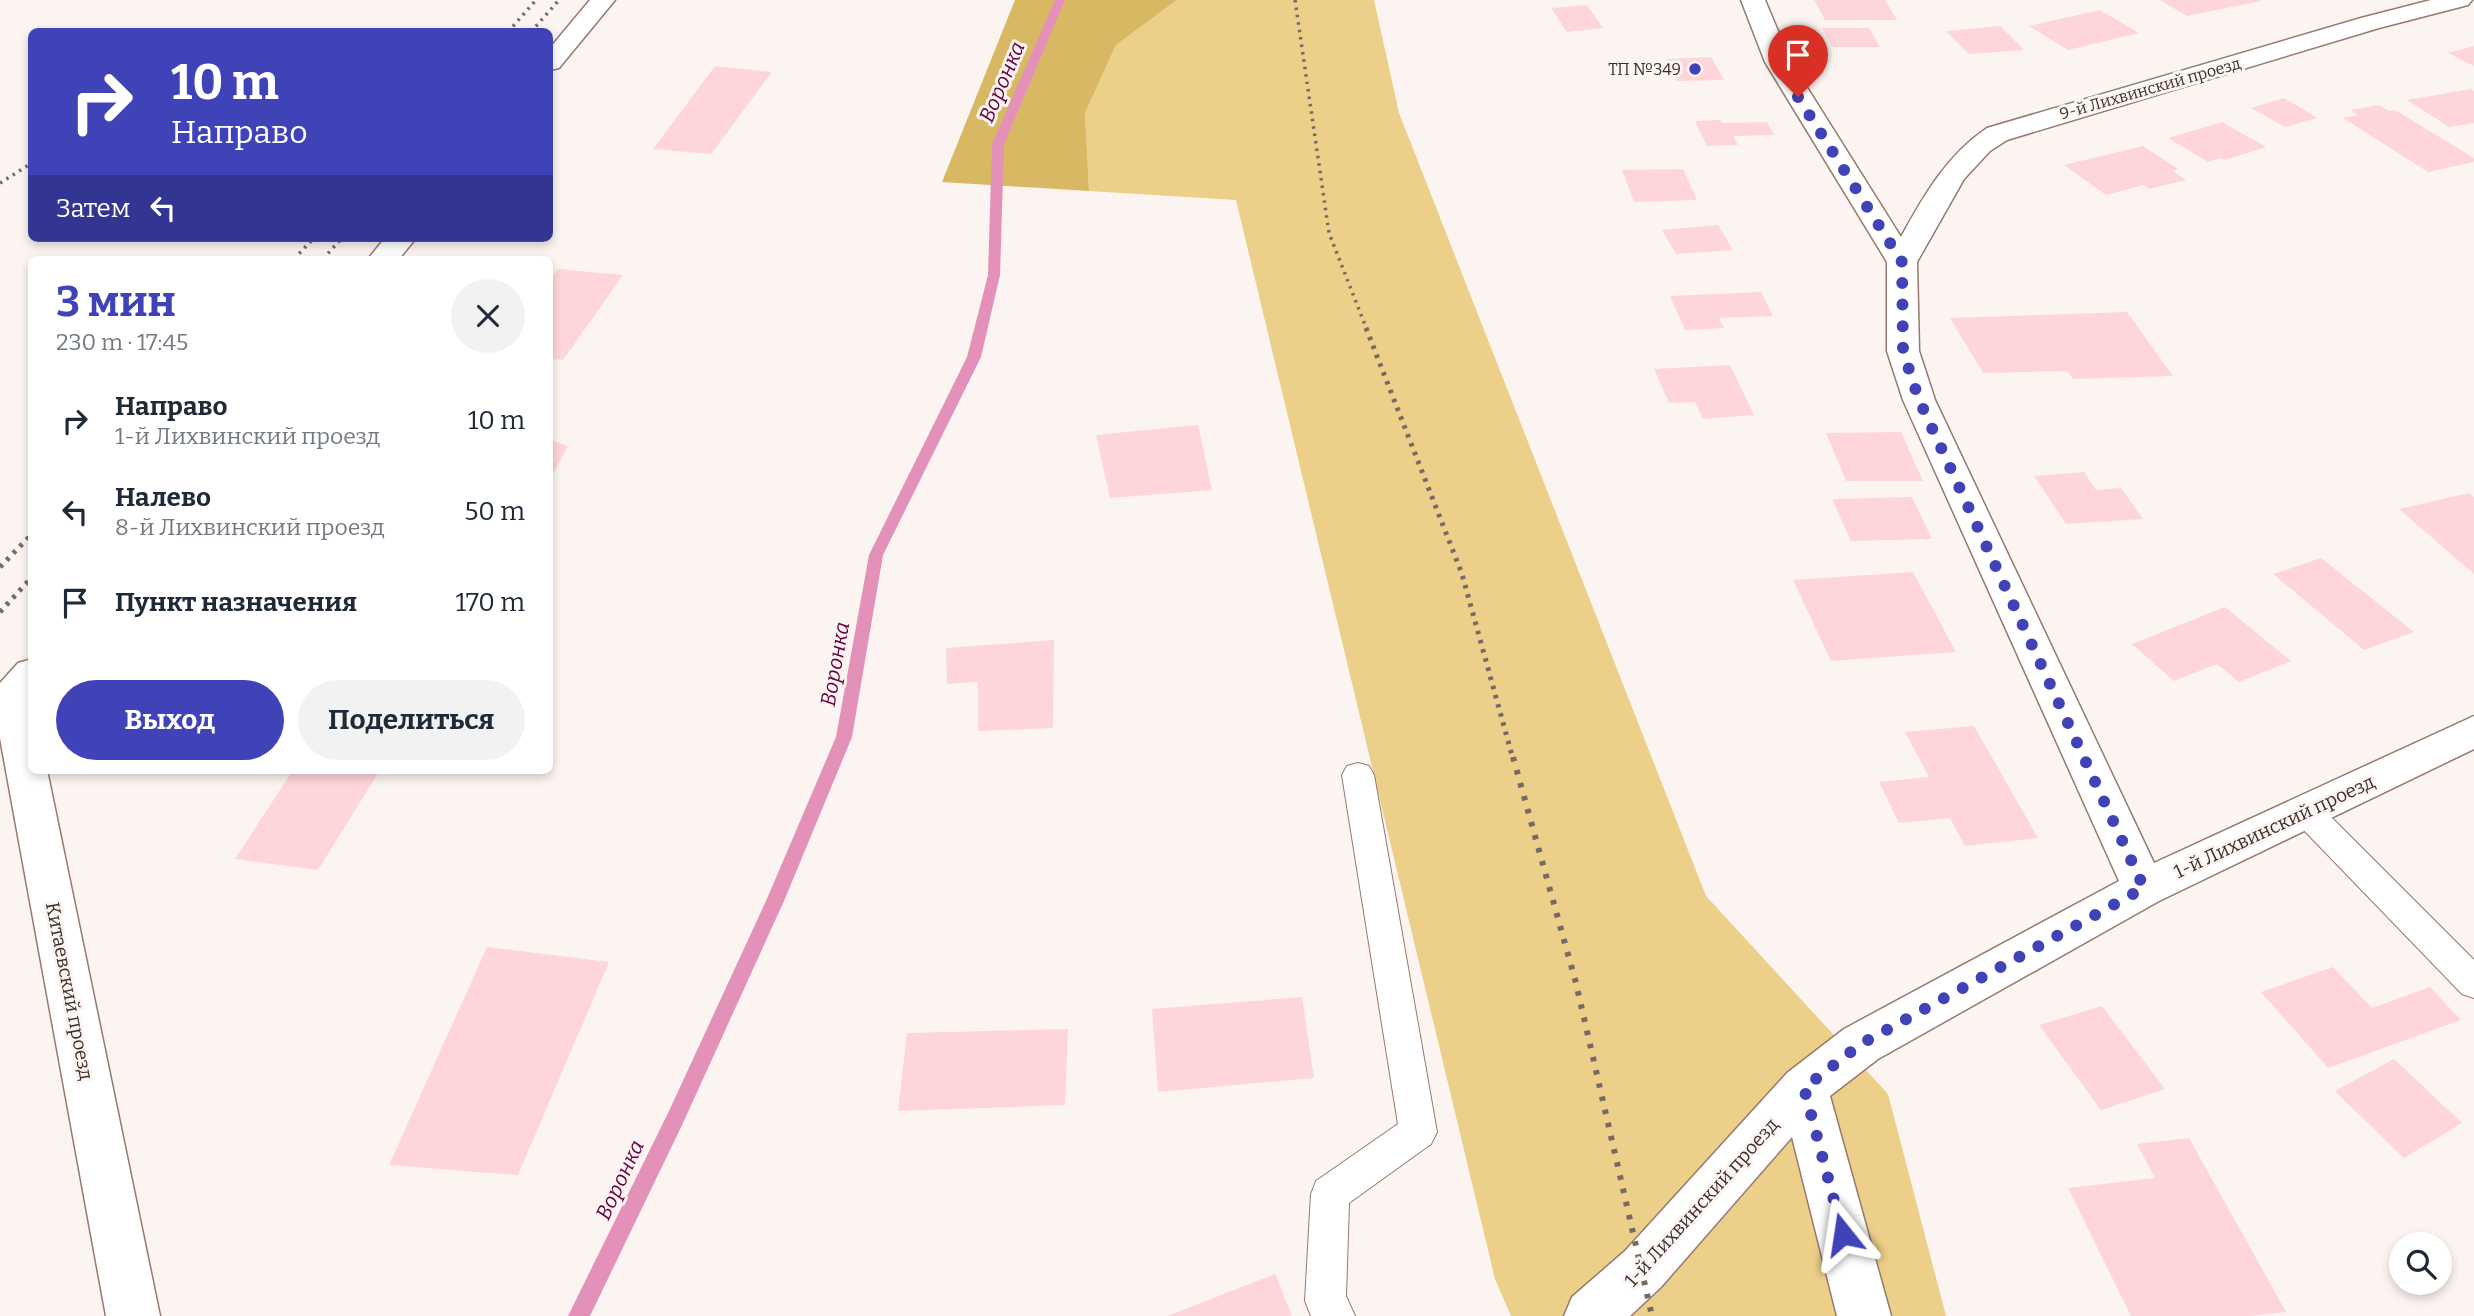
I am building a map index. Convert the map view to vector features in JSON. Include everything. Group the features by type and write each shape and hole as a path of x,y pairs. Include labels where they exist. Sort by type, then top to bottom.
{"street":[{"path":"553,59 603,0"},
{"path":"1754,0 1778,62 1902,262 1903,351 1919,400 2144,888"},
{"name":"9-й Лихвинский проезд","path":"1902,262 1935,203 1967,156 1997,134 2370,23 2460,0"},
{"path":"386,256 398,242"},
{"name":"Китаевский проезд","path":"28,678 12,696 133,1316"},
{"name":"1-й Лихвинский проезд","path":"1591,1316 1643,1269 1804,1088 1861,1044 2144,888 2474,731"},
{"path":"1804,1088 1864,1316"}],"lane":[{"path":"1335,1316 1325,1301 1330,1194 1418,1132 1358,775"},
{"path":"2305,811 2474,983"}],"shaded area":[{"path":"1015,0 1177,0 1116,45 1085,113 1089,191 942,182"},
{"path":"1177,0 1374,0 1399,113 1706,896 1888,1094 1946,1316 1511,1316 1495,1279 1236,200 1089,191 1085,113 1116,45"}],"building":[{"path":"1814,0 1885,0 1897,20 1825,20"},
{"path":"2160,0 2261,0 2261,1 2187,16"},
{"path":"1587,5 1603,28 1567,32 1551,8"},
{"path":"2100,10 2139,33 2068,50 2029,26"},
{"path":"2000,26 2024,50 1969,54 1946,31"},
{"path":"1822,28 1869,28 1880,47 1832,47"},
{"path":"2474,46 2474,66 2448,53"},
{"name":"ТП №349","path":"1711,57 1724,80 1677,81 1666,59"},
{"path":"715,66 772,72 711,154 653,149"},
{"path":"2471,89 2474,91 2474,123 2449,127 2407,100"},
{"path":"2284,98 2318,118 2285,127 2251,108"},
{"path":"2379,105 2389,111 2395,110 2474,158 2474,162 2428,172 2343,118 2358,115 2350,110"},
{"path":"1721,120 1722,123 1767,122 1774,135 1733,136 1738,145 1707,146 1695,121"},
{"path":"2222,122 2266,147 2225,160 2220,158 2208,162 2168,138"},
{"path":"2143,146 2178,169 2173,171 2186,180 2149,189 2144,185 2106,195 2064,165"},
{"path":"1683,169 1697,200 1634,202 1622,170"},
{"path":"1718,225 1733,250 1676,254 1662,230"},
{"path":"558,269 623,275 563,360 553,359 553,276"},
{"path":"1761,292 1773,316 1719,318 1724,328 1685,330 1670,296"},
{"path":"2127,312 2173,376 2073,379 2067,371 1983,373 1950,318"},
{"path":"1730,365 1754,415 1703,419 1695,402 1669,403 1654,369"},
{"path":"1198,425 1212,490 1110,498 1096,435"},
{"path":"1901,432 1923,481 1846,481 1826,433"},
{"path":"553,441 568,446 553,474"},
{"path":"2084,472 2096,490 2121,488 2143,519 2066,524 2034,476"},
{"path":"2469,493 2474,497 2474,574 2399,509"},
{"path":"1912,497 1932,539 1851,541 1832,499"},
{"path":"2321,558 2414,632 2364,650 2273,574"},
{"path":"1913,572 1956,652 1831,661 1793,580"},
{"path":"2225,607 2291,661 2239,682 2217,664 2174,681 2132,644"},
{"path":"1054,640 1053,728 978,731 978,682 947,684 946,648"},
{"path":"1974,726 2038,838 1965,846 1950,818 1899,823 1879,782 1929,777 1905,732"},
{"path":"290,774 378,774 318,870 235,859"},
{"path":"487,947 609,962 518,1175 389,1165"},
{"path":"2333,967 2372,1008 2430,987 2461,1020 2328,1068 2261,992"},
{"path":"1302,997 1314,1078 1158,1092 1152,1009"},
{"path":"2102,1006 2165,1089 2101,1110 2039,1025"},
{"path":"1068,1029 1065,1105 898,1111 907,1033"},
{"path":"2394,1059 2462,1123 2404,1158 2335,1091"},
{"path":"2189,1138 2286,1312 2250,1316 2131,1316 2068,1188 2155,1178 2137,1144"},
{"path":"1275,1274 1292,1316 1167,1316"}],"waterway":[{"name":"Воронка","path":"579,1316 676,1117 775,901 844,737 876,555 974,357 994,275 998,144 1060,0"}],"railway":[{"path":"512,28 536,0"},
{"path":"534,28 559,0"},
{"path":"1295,0 1329,233 1367,330"},
{"path":"0,183 28,166"},
{"path":"297,256 310,242"},
{"path":"326,256 338,242"},
{"path":"1366,328 1462,574 1513,759"},
{"path":"0,567 28,538"},
{"path":"0,612 28,581"},
{"path":"1513,757 1576,983 1652,1316"}],"place":[{"name":"ТП №349","path":"1695,69"}],"route":[{"path":"1798,97 1902,262 1903,351 1909,375 2144,888 1861,1044 1804,1088 1843,1234"}]}
